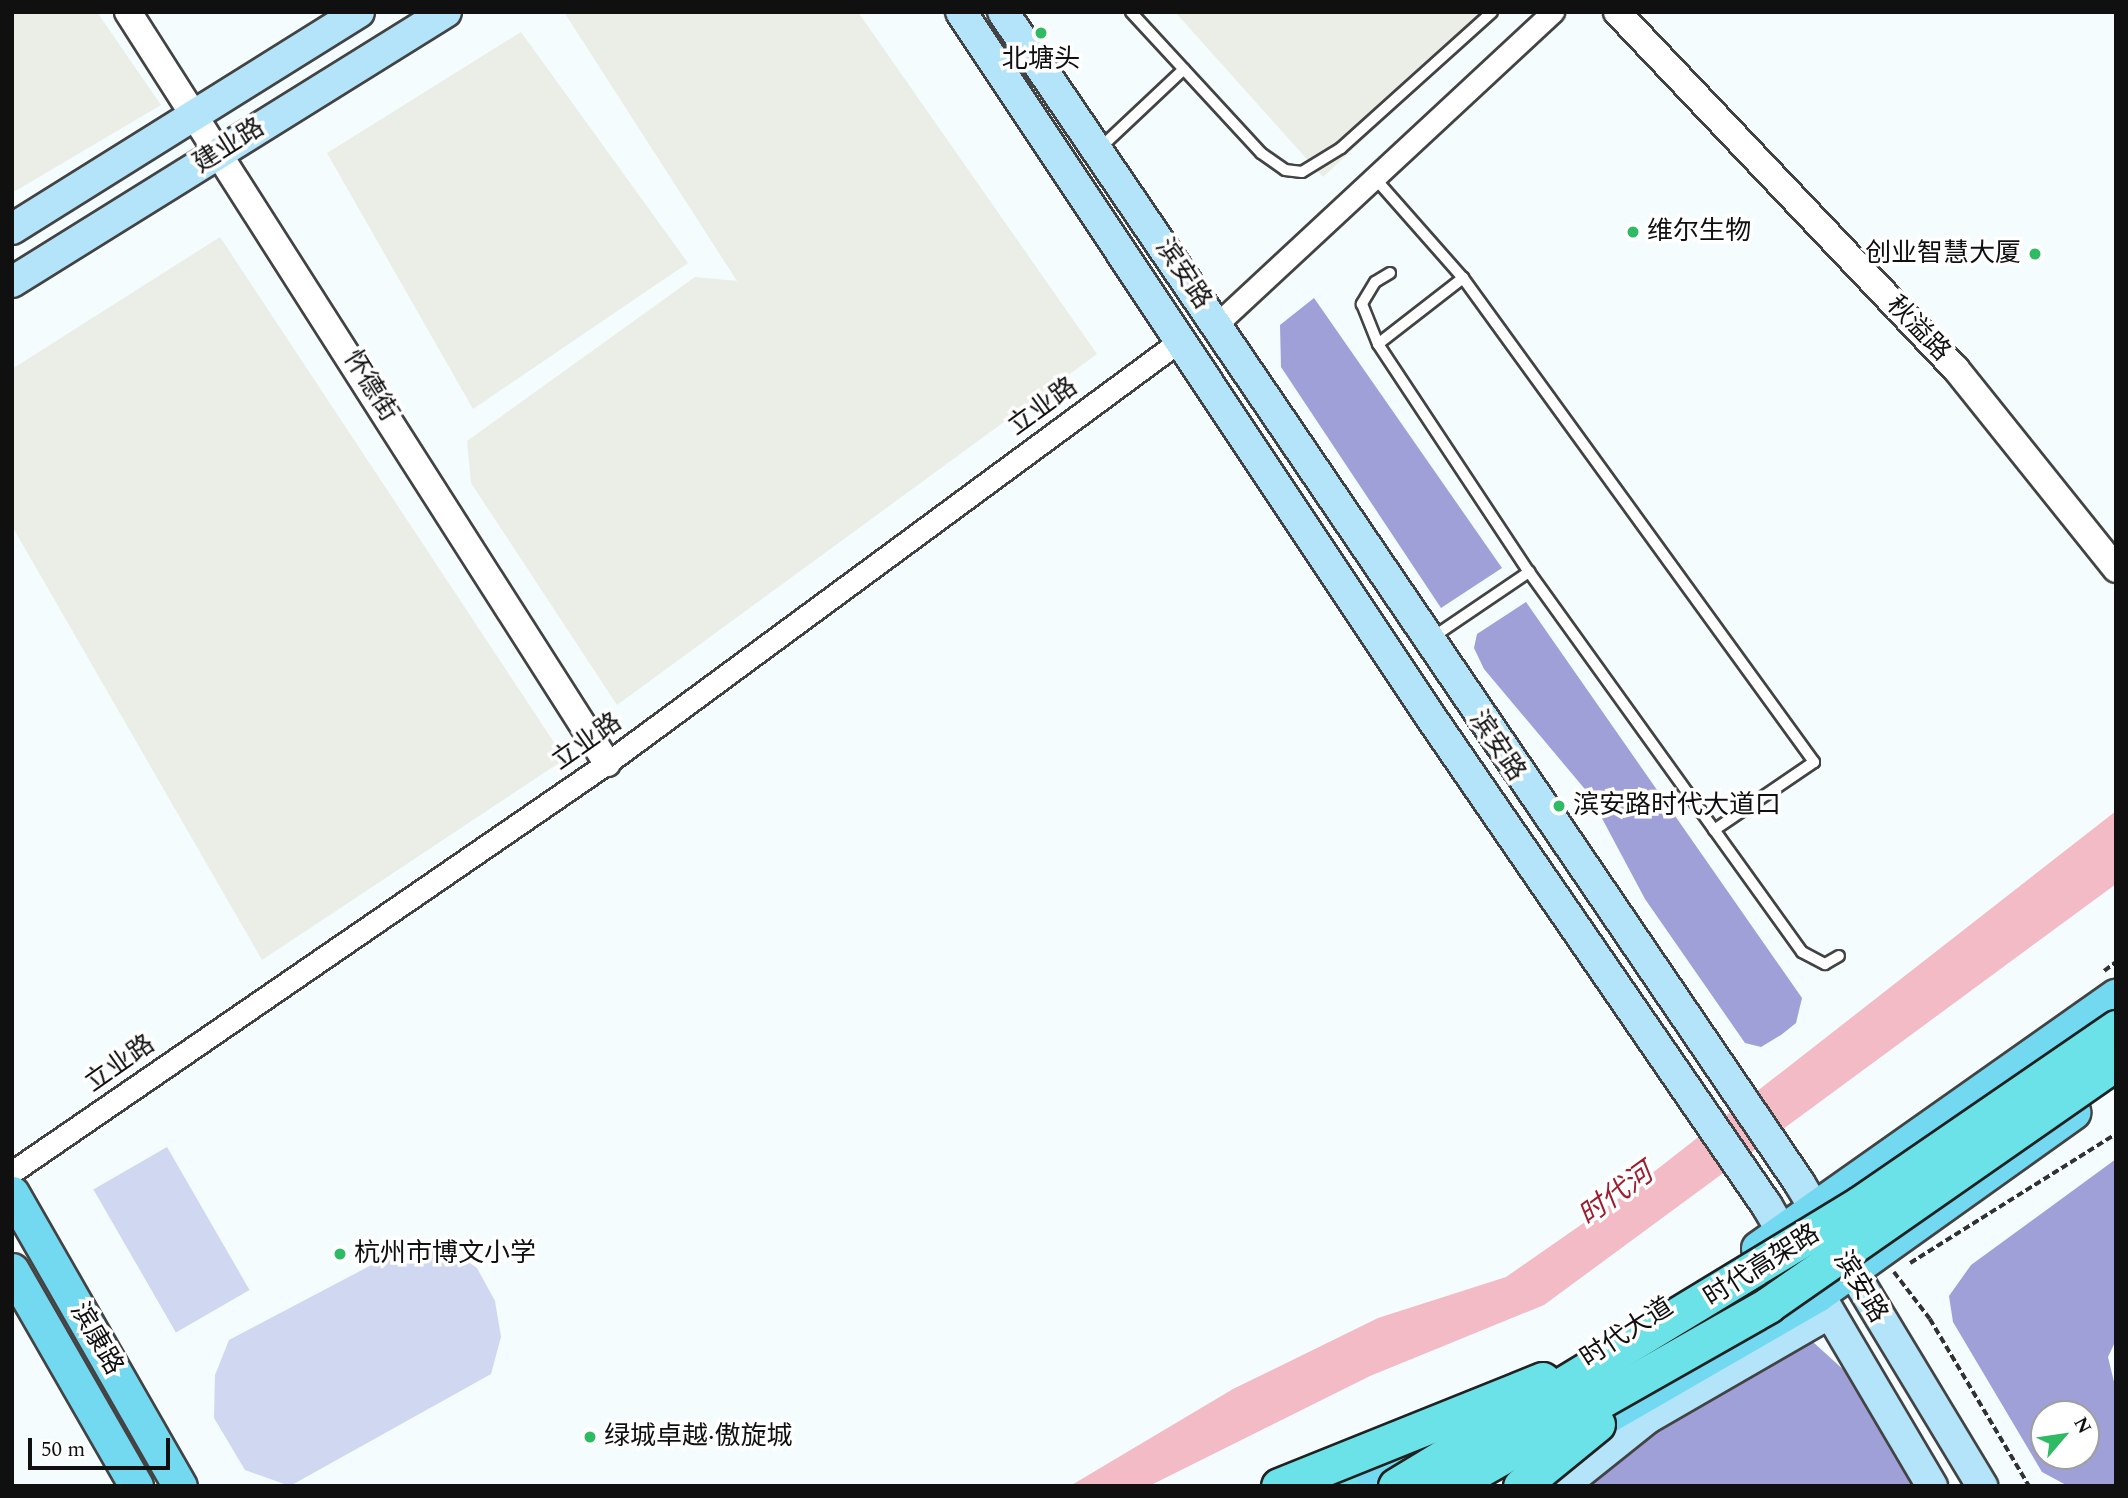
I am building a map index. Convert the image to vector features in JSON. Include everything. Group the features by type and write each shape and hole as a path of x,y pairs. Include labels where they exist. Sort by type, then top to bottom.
{"highway":[{"name":"时代高架路","path":"1396,1486 1683,1315 1860,1204 2116,1028"},
{"name":"时代高架路","path":"1450,1486 1694,1348 1877,1232 2116,1062"},
{"path":"1279,1486 1523,1389 1683,1315"},
{"path":"1516,1477 1694,1348"}],"main road":[{"name":"建业路","path":"12,229 359,12"},
{"name":"建业路","path":"12,282 446,12"},
{"name":"滨安路","path":"961,12 1699,1112 1783,1231 1822,1304 1931,1486"},
{"name":"滨安路","path":"1003,12 1217,324 1427,640 1814,1209 1871,1273 1982,1486"},
{"name":"时代大道","path":"1346,1484 1430,1452 1783,1231 2116,995"},
{"path":"1563,1486 1627,1436 1871,1273 2116,1082"},
{"name":"滨康路","path":"12,1193 180,1486"},
{"name":"滨康路","path":"12,1270 136,1486"},
{"path":"1516,1477 1822,1304"},
{"path":"1481,1486 1516,1477 1627,1436"}],"street":[{"name":"怀德街","path":"128,12 197,113 607,763"},
{"path":"1217,324 1373,176 1553,12"},
{"name":"秋溢路","path":"1617,12 1956,369 2116,569"},
{"name":"立业路","path":"12,1172 607,763 1181,340"}],"lane":[{"path":"1131,12 1261,153 1285,170 1302,172 1341,148 1492,12"},
{"path":"1098,150 1184,69"},
{"path":"1373,176 1463,278 1814,762 1714,830"},
{"path":"1390,273 1362,303 1378,344 1528,572 1801,952 1825,964 1839,956"},
{"path":"1378,344 1463,278"},
{"path":"1427,640 1528,572"}],"path":[{"path":"2029,1486 1871,1273 2116,1134"}],"shaded area":[{"path":"12,12 97,12 161,105 12,193"},
{"path":"564,12 858,12 1097,354 617,705 471,483 467,441 695,277 737,281"},
{"path":"1175,12 1501,12 1323,177"},
{"path":"521,32 688,263 473,409 327,153"},
{"path":"220,237 565,759 262,960 12,526 12,369"},
{"path":"1314,298 1502,568 1441,608 1281,367 1280,325"},
{"path":"1526,602 1802,998 1796,1023 1761,1047 1745,1043 1645,899 1589,794 1484,669 1474,648 1477,634"},
{"path":"2116,811 2116,884 1544,1305 1370,1376 1149,1486 1070,1486 1233,1389 1378,1318 1506,1277 1628,1192"},
{"path":"167,1147 249,1290 176,1332 93,1190"},
{"path":"2116,1159 2116,1340 2108,1357 2116,1390 2116,1486 2068,1486 2042,1472 2041,1470 2100,1470 2100,1400 2030,1400 2030,1452 1953,1322 1949,1296 1971,1265"},
{"path":"425,1246 454,1252 477,1268 495,1301 501,1337 491,1374 290,1486 245,1470 214,1418 215,1375 229,1340 402,1249"},
{"path":"1802,1332 1846,1372 1917,1486 1590,1486 1608,1465"}],"place":[{"name":"北塘头","path":"1041,33"},
{"name":"维尔生物","path":"1633,232"},
{"name":"创业智慧大厦","path":"2035,254"},
{"name":"滨安路时代大道口","path":"1559,806"},
{"name":"杭州市博文小学","path":"340,1254"},
{"name":"绿城卓越·傲旋城","path":"590,1437"}],"water label":[{"name":"时代河","path":"1616,1195"}]}
